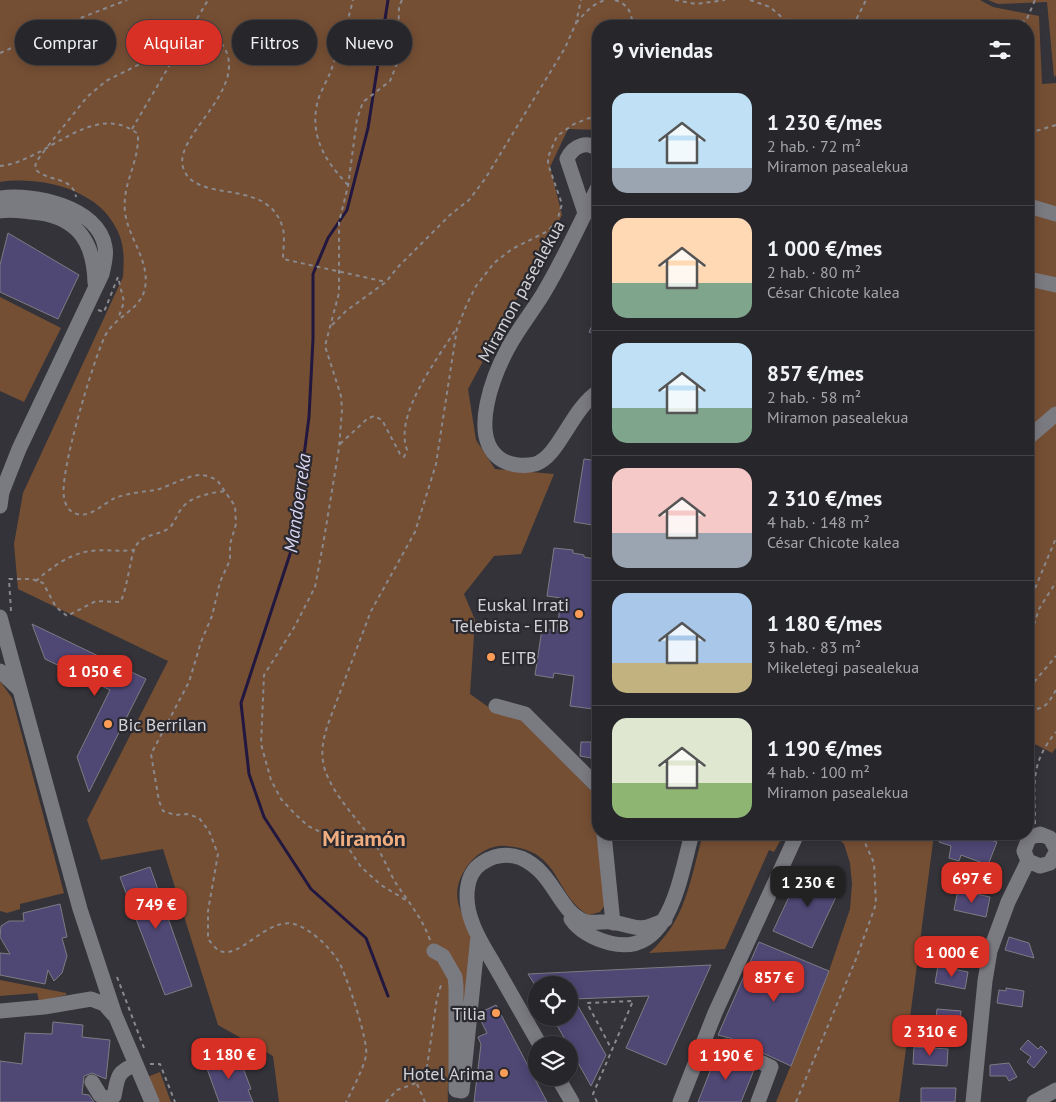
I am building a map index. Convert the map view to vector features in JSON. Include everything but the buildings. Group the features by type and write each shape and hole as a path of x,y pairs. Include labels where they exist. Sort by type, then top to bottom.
{"street":[{"path":"585,213 567,159 570,151 580,145 586,144 592,146"},
{"path":"0,198 16,196 41,199 74,210 100,233 98,248 102,274 19,449 5,484 0,506"},
{"name":"Miramon pasealekua","path":"592,199 543,294 508,347 498,370 485,413 488,443 494,454 502,460 512,464 536,464 550,454 578,409 592,395"},
{"path":"1034,207 1056,214"},
{"path":"0,211 43,213 61,219 71,224 98,248"},
{"path":"1034,280 1056,285"},
{"path":"1034,433 1056,414"},
{"path":"0,650 3,646 4,618"},
{"path":"4,618 20,690 80,909 115,1015 152,1102"},
{"path":"0,671 20,690"},
{"path":"496,706 525,714 592,781"},
{"path":"535,1036 478,936 468,908 468,884 478,865 497,855 520,858 542,870 567,907 574,922 600,933 613,915 605,840"},
{"path":"591,928 607,942 624,944 640,941 653,935 665,920 676,892 690,840"},
{"path":"680,1102 715,1013 794,840"},
{"path":"1047,844 1045,866 1028,861 1024,851 1047,844"},
{"path":"973,1102 985,981 990,951 1008,902 1028,861"},
{"path":"613,915 628,927 648,928 665,920"},
{"path":"624,944 630,937 628,927"},
{"path":"434,951 443,956 455,977 456,1090 462,1091 478,936"},
{"path":"0,1011 44,1007 91,999 104,1004 115,1015"},
{"path":"726,1046 771,1067 758,1102"},
{"path":"92,1082 100,1095 107,1099 114,1096 118,1075 125,1069 135,1065"},
{"path":"563,1086 572,1102"},
{"path":"1034,1102 1056,1090"}],"path":[{"path":"0,53 83,16 127,0"},
{"path":"196,20 208,0"},
{"path":"348,186 330,167 321,152 315,130 317,104 348,25 354,0"},
{"path":"402,0 399,6 398,61 390,81 363,102 357,119 348,186 339,222 339,292 325,346 341,396 340,444 315,587 295,626 264,675 261,744 271,780 281,799 295,814 308,826 335,839 349,850 361,867 381,886 412,903"},
{"path":"576,23 581,0"},
{"path":"330,327 346,311 386,282 450,215 469,200 485,179 552,70 576,23 588,9 598,2 606,0"},
{"path":"615,0 625,4 630,10 632,20"},
{"path":"675,0 696,4 725,0"},
{"path":"750,0 770,7 785,20"},
{"path":"856,20 866,0"},
{"path":"1026,20 1035,0"},
{"path":"222,45 228,53 230,68 226,81 214,104 186,149 182,166 188,176 195,184 249,195 267,202 283,229 283,260 386,282"},
{"path":"74,210 76,196 74,188 69,184 39,173 35,169 36,162 87,97 106,81 138,65"},
{"path":"132,130 169,65"},
{"path":"340,444 367,419 374,416 382,420 400,454 404,457 407,450 403,438 410,408 457,328 476,286 494,263 512,248 548,231 557,221 562,204 548,164 548,157 557,136 574,124 589,118 592,119"},
{"path":"0,166 20,161 100,124 115,122 138,134 135,166 126,184 125,215 146,277 142,298 106,334 84,396 63,486 67,508 78,515 87,514 124,495 155,490 200,475 210,476 217,480 235,506 236,524 230,544 230,560 220,582 212,616 201,642 189,682 151,754 158,800 163,811 187,814 199,818 209,831 218,854 208,911 208,939 218,950 229,952 248,944 258,933 286,923 299,925 320,939 339,962 366,1045 366,1056 346,1102"},
{"path":"1034,131 1055,125"},
{"path":"92,298 104,312 118,278 124,302 117,321"},
{"path":"434,951 424,921 397,885 370,836 355,818 327,776 323,762 323,742 371,611 396,562 415,532 436,464 442,436 457,328"},
{"path":"4,618 8,579 42,583 56,607 67,616 96,601 120,602 124,597 124,586 134,550 144,537 165,531 173,524 183,507 194,499 225,491"},
{"path":"1034,591 1056,538"},
{"path":"36,581 68,558 79,554 91,551 116,552 134,550"},
{"path":"1034,626 1040,610 1056,582"},
{"path":"1034,682 1056,656"},
{"path":"1034,708 1041,709 1046,706 1056,690"},
{"path":"1047,844 1035,773 1038,759 1044,746 1056,732"},
{"path":"796,1102 856,959 876,904 874,863 864,840"},
{"path":"116,976 150,1065 160,1064 175,1102"},
{"path":"386,1102 397,1090 416,1083 426,1074 437,998 443,976"},
{"path":"597,1102 593,1094 623,1025 633,1001 588,1003 612,1050"},
{"path":"416,1083 425,1102"}],"shaded area":[{"path":"0,0 980,0 993,7 1039,16 1042,84 1056,83 1056,748 1052,753 1034,744 1034,20 592,20 592,130 568,129 550,167 562,215 468,389 476,440 495,469 554,474 521,554 494,556 464,594 475,620 470,694 497,713 523,720 592,792 592,840 599,840 605,905 600,912 589,915 577,906 555,874 538,855 524,849 506,846 490,848 482,852 475,857 464,871 458,886 458,903 472,937 473,950 465,1019 456,1030 451,1046 448,1102 279,1102 273,1056 218,1025 163,849 101,860 87,820 168,661 18,589 14,544 23,493 123,277 124,258 116,228 107,215 95,204 66,188 32,181 0,182"},
{"path":"988,0 1056,0 1056,75 1054,77 1047,2 998,4"},
{"path":"0,297 61,328 24,402 0,391"},
{"path":"0,681 12,698 64,893 20,904 20,909 7,913 0,911"},
{"path":"701,840 781,840 774,852 769,850 725,949 649,953 671,927 679,913 690,883"},
{"path":"840,840 933,840 899,1102 776,1102 829,971 850,909 852,884 850,863 844,844"},
{"path":"0,980 66,993 66,995 39,1001 37,993 0,996"},
{"path":"160,1072 171,1102 159,1102 147,1077"}],"waterway":[{"name":"Mandoerreka","path":"388,0 368,128 347,210 328,238 313,274 313,339 309,417 292,548 241,703 249,774 264,817 311,889 366,938 388,996"}],"place":[{"name":"Euskal Irrati Telebista - EITB","path":"579,614"},
{"name":"EITB","path":"491,657"},
{"name":"Bic Berrilan","path":"108,724"},
{"name":"Tilia","path":"496,1013"},
{"name":"Hotel Arima","path":"504,1073"}],"district":[{"name":"Miramón","path":"364,838"}]}
